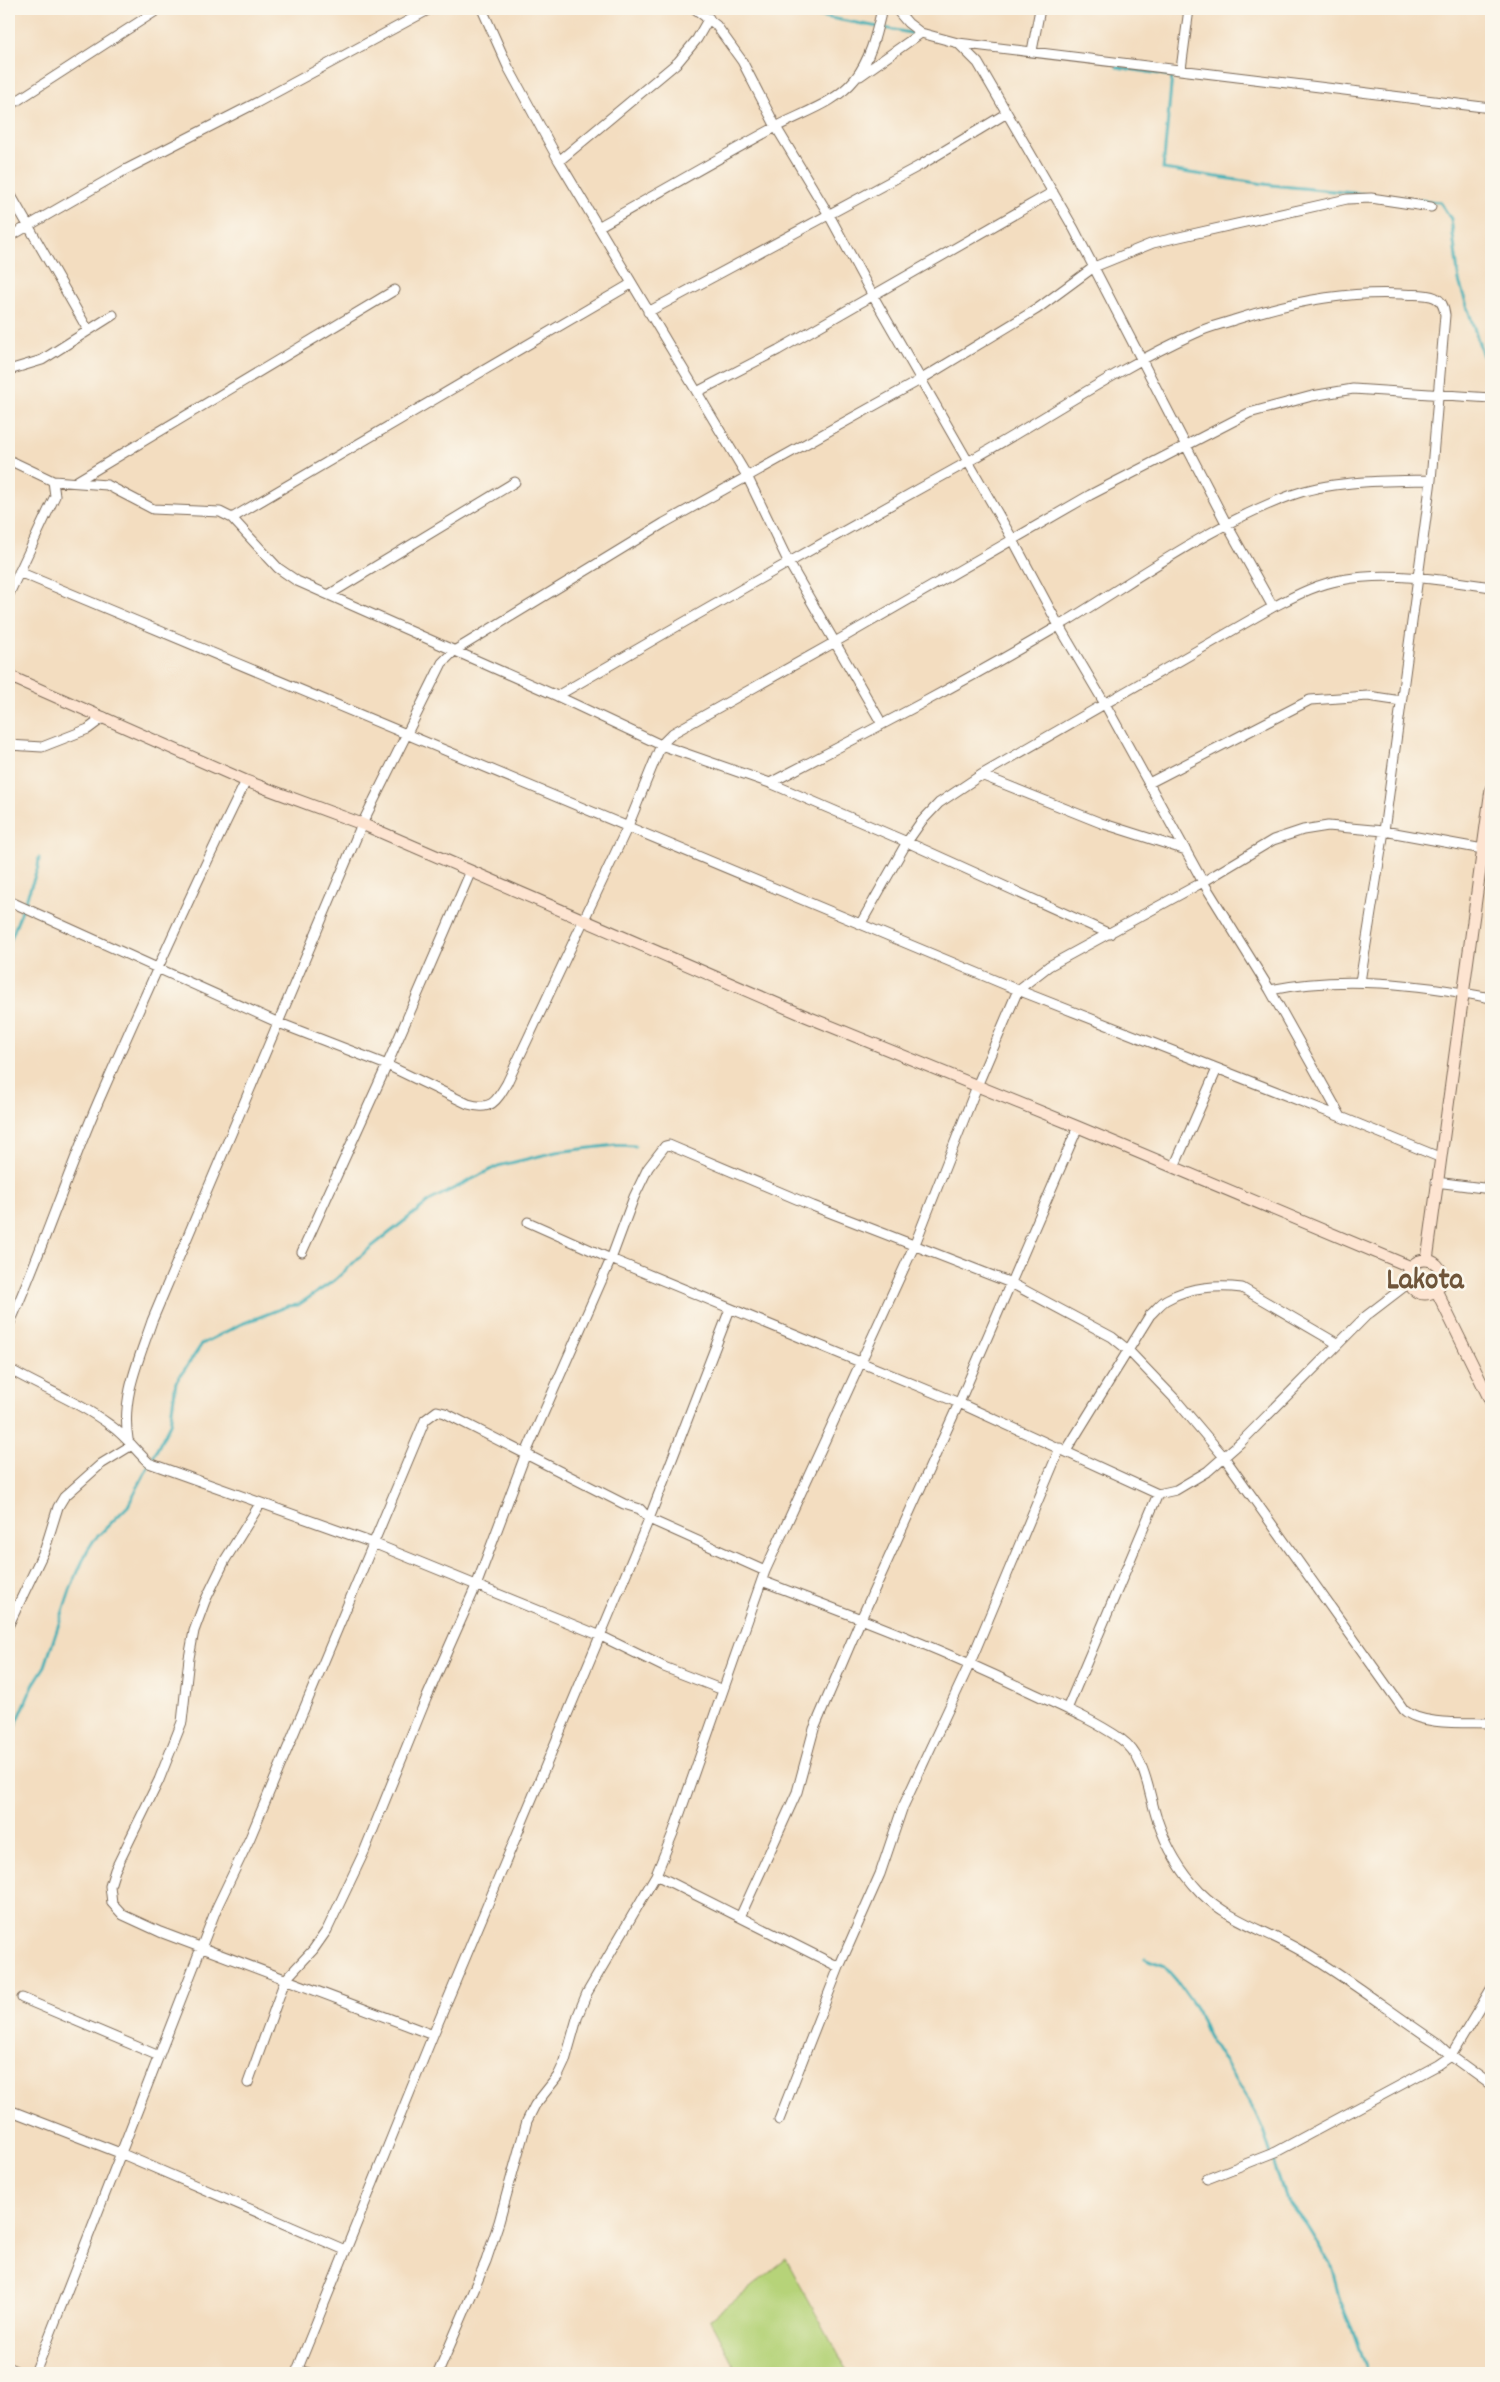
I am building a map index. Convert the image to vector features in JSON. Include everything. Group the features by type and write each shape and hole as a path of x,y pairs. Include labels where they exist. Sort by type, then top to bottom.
{"main road":[{"path":"9,676 246,781 362,824 584,921 1411,1267"},
{"path":"1427,1260 1462,992 1487,852 1491,789"},
{"path":"1427,1260 1436,1264 1441,1272 1441,1282 1436,1290 1422,1294 1414,1290 1409,1283 1408,1275 1411,1267 1416,1263 1427,1260"},
{"path":"1436,1290 1491,1402"}],"street":[{"path":"9,106 159,9"},
{"path":"9,237 125,170 258,102 430,9"},
{"path":"482,9 508,67 559,161 747,476 788,561 882,724"},
{"path":"695,9 711,17 742,61 776,127 830,215 873,296 1013,540 1059,626 1105,704 1203,882 1270,990 1341,1117"},
{"path":"854,80 866,63 875,41 882,9"},
{"path":"896,9 908,23 921,33 958,43 1491,108"},
{"path":"1032,51 1040,9"},
{"path":"1181,69 1190,9"},
{"path":"559,161 678,62 697,39 711,17"},
{"path":"598,227 776,127 836,96 854,80 921,33"},
{"path":"958,43 978,63 1053,192 1094,267 1184,445 1273,607"},
{"path":"648,312 919,166 1007,113"},
{"path":"9,192 88,330"},
{"path":"697,392 778,350 1053,192"},
{"path":"130,1442 125,1422 127,1394 152,1321 280,1023 362,824 442,663 454,651 617,551 920,380 1037,309 1094,267 1153,243 1347,199 1371,198 1431,207"},
{"path":"232,518 631,284"},
{"path":"77,481 395,290"},
{"path":"557,696 788,561 967,462 1140,360 1199,331 1262,310 1332,295 1383,293 1430,296 1440,299 1444,304 1431,480 1384,831 1360,982"},
{"path":"9,370 42,360 113,315"},
{"path":"9,900 280,1023 387,1065 480,1108 494,1103 507,1083 628,826 661,745 685,724 835,642 1090,495 1249,413 1312,396 1353,389 1491,398"},
{"path":"9,460 53,481 77,481 107,485 153,509 220,512 232,518 246,531 252,541 278,568 297,581 557,696 661,745 770,783 907,842 1110,934"},
{"path":"770,783 882,724 1059,626 1226,523 1303,492 1365,483 1431,480"},
{"path":"9,594 55,496 53,481"},
{"path":"330,594 515,482"},
{"path":"19,572 1018,990 1440,1157"},
{"path":"861,924 907,842 939,803 981,776 1273,607 1308,590 1341,580 1418,578 1491,587"},
{"path":"1149,783 1310,700 1368,696 1401,701"},
{"path":"9,745 42,747 88,729 104,717"},
{"path":"981,776 1101,823 1186,850"},
{"path":"9,1325 28,1282 54,1208 99,1100 192,892 246,781"},
{"path":"438,2373 486,2261 527,2121 535,2105 558,2076 565,2061 578,2015 587,1993 656,1875 673,1833 762,1581 915,1244 977,1086 1018,990 1049,966 1203,882 1273,840 1302,830 1328,826 1384,831 1487,852"},
{"path":"302,1252 387,1065 471,872"},
{"path":"1270,990 1319,982 1360,982 1462,992 1491,998"},
{"path":"1174,1167 1217,1069"},
{"path":"740,1917 797,1792 814,1729 861,1618 959,1403 1078,1127"},
{"path":"248,2083 285,1980 318,1944 351,1882 476,1586 526,1453 611,1259 634,1197 648,1168 659,1151 665,1146 670,1145 814,1206 1011,1283 1112,1337 1128,1350 1176,1399 1224,1457 1321,1595 1412,1717 1434,1721 1491,1722"},
{"path":"1436,1182 1489,1189 1491,1176"},
{"path":"528,1222 730,1309 959,1403 1158,1494 1176,1490 1208,1471 1366,1316 1409,1283"},
{"path":"780,2120 839,1967 880,1874 908,1793 970,1663 1063,1450 1150,1315 1167,1299 1194,1291 1224,1286 1242,1288 1338,1344"},
{"path":"309,2373 297,2372 433,2036 649,1519 730,1309"},
{"path":"9,1369 62,1395 109,1424 130,1442 149,1463 372,1543 601,1636 664,1667 723,1690"},
{"path":"35,2373 217,1907 269,1792 425,1420 431,1414 437,1412 445,1413 624,1504 640,1509 649,1519 766,1572"},
{"path":"9,1624 45,1548 58,1507 64,1498 101,1464 130,1442"},
{"path":"1067,1709 1158,1494"},
{"path":"260,1504 225,1560 205,1601 194,1631 182,1722 159,1780 119,1861 110,1886 112,1903 124,1916 201,1948 433,2036"},
{"path":"762,1581 861,1618 970,1663 1067,1709 1122,1740 1137,1758 1150,1787 1156,1817 1167,1845 1182,1871 1201,1893 1221,1909 1248,1926 1303,1952 1437,2043 1451,2056 1491,2084"},
{"path":"656,1875 839,1967"},
{"path":"1207,2179 1276,2152 1438,2065 1451,2056 1491,1989"},
{"path":"22,1998 159,2056"},
{"path":"9,2110 120,2153 345,2250"},
{"path":"9,2368 20,2373"}],"green space":[{"path":"786,2259 847,2371 844,2373 738,2373 710,2320"}],"waterway":[{"path":"782,9 916,34"},
{"path":"1117,67 1172,76 1163,169 1271,185 1363,194"},
{"path":"1397,198 1440,202 1451,219 1459,281 1483,356"},
{"path":"9,944 38,868 39,858"},
{"path":"9,1741 33,1685 45,1666 70,1590 87,1551 94,1540 128,1506 170,1424 176,1382 202,1344 239,1325 288,1306 298,1305 335,1280 365,1252 431,1200 498,1166 556,1152 616,1145 635,1146"},
{"path":"1145,1958 1164,1966 1177,1981 1196,2008 1207,2035 1255,2112 1263,2130 1285,2197 1306,2224 1330,2263 1340,2300 1352,2328 1367,2373"}],"district":[{"name":"Lakota","path":"1425,1278"}]}
